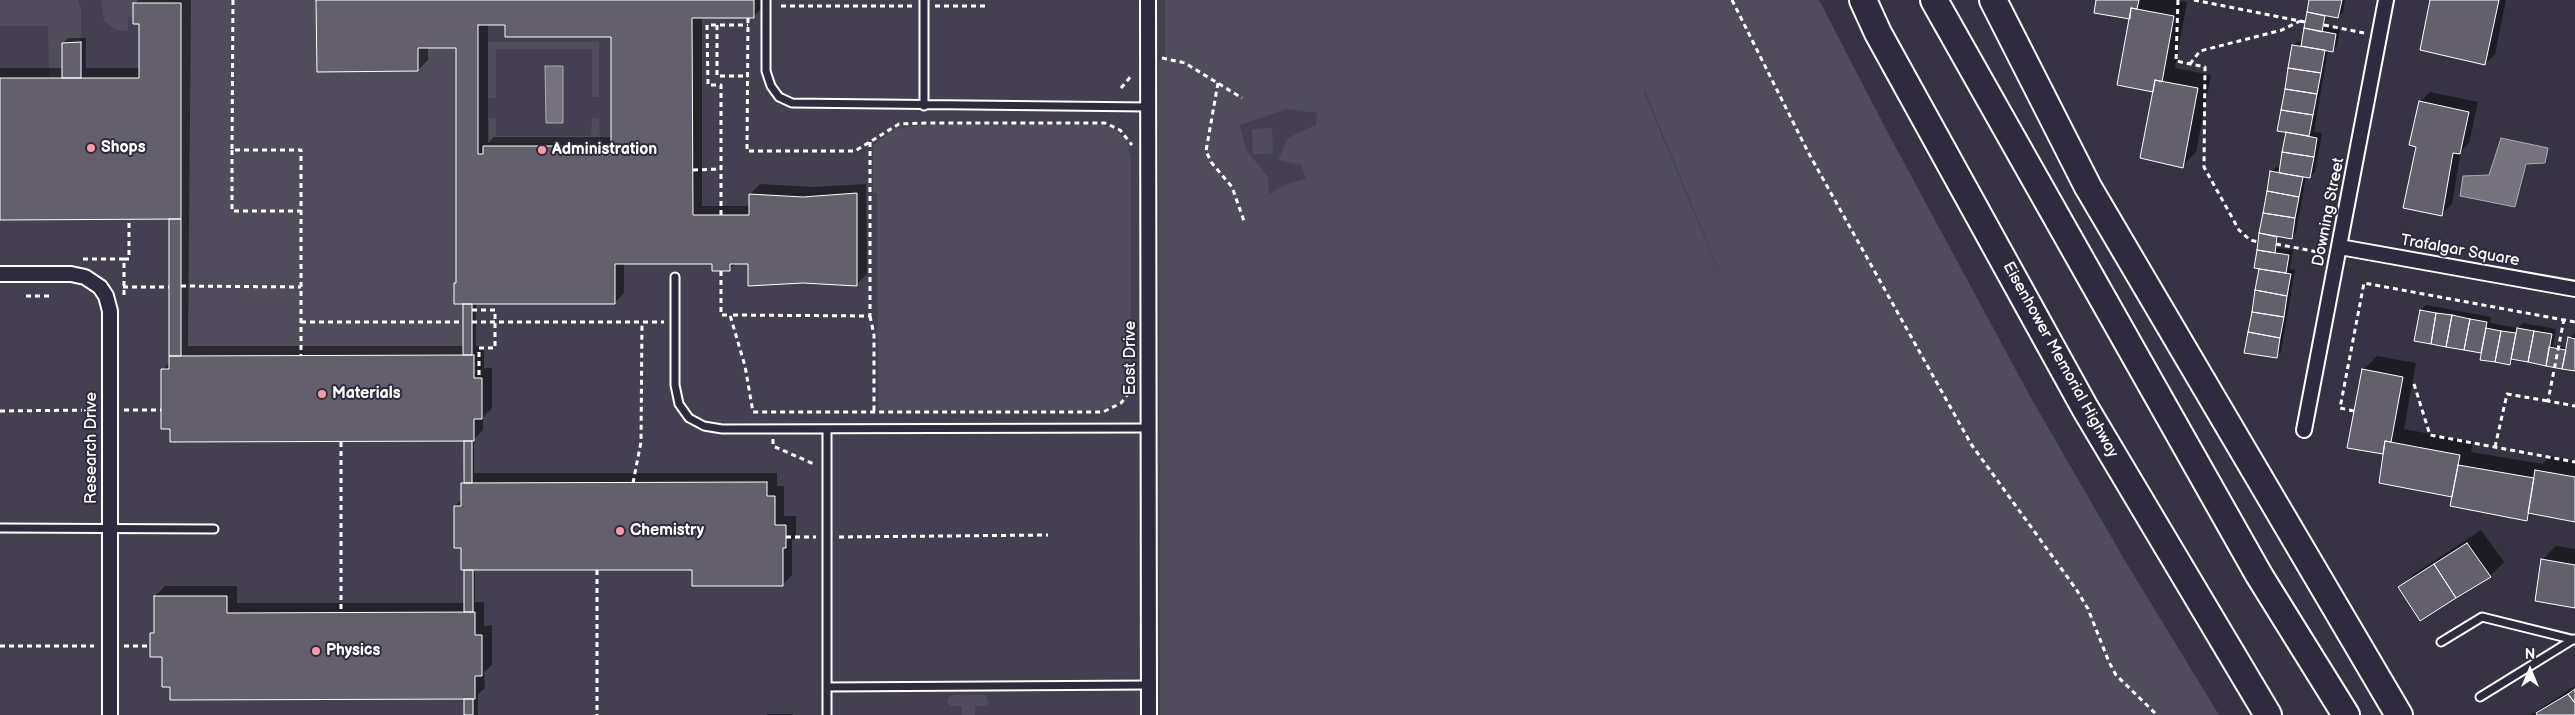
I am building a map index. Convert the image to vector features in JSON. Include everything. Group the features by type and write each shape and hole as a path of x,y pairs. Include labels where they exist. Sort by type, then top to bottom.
{"highway":[{"name":"Eisenhower Memorial Highway","path":"1863,0 1878,33 2085,408 2268,715"},
{"path":"1934,0 2259,575 2346,715"},
{"path":"1993,0 2088,187 2399,715"}],"street":[{"name":"East Drive","path":"1148,0 1149,715"},
{"name":"Downing Street","path":"2304,430 2386,0"},
{"name":"Trafalgar Square","path":"2339,252 2575,289"},
{"path":"0,274 71,274 85,277 100,287"},
{"name":"Research Drive","path":"100,287 106,296 110,311 110,715"}],"lane":[{"path":"766,0 766,71 770,86 779,97 792,103 809,105 1148,107"},
{"path":"924,0 924,106"},
{"path":"675,277 675,386 680,404 689,418 704,426 722,429 1149,428"},
{"path":"827,429 827,715"},
{"path":"0,528 214,529"},
{"path":"2441,642 2482,617 2575,640"},
{"path":"2480,697 2575,640"},
{"path":"827,687 1149,685"}],"path":[{"path":"232,0 232,211 301,211"},
{"path":"1732,0 1812,160 1971,444 2076,589 2088,609 2108,662 2116,675 2157,715"},
{"path":"2178,0 2176,61 2206,67 2204,167 2239,230 2250,240 2258,242"},
{"path":"2194,0 2305,22"},
{"path":"781,6 914,6"},
{"path":"934,6 986,6"},
{"path":"748,18 747,151 850,151 870,142 893,127 904,124 1096,122 1118,128 1128,138 1133,151"},
{"path":"2190,64 2200,51 2282,30 2300,21"},
{"path":"722,215 721,85 708,85 707,26 748,25"},
{"path":"2324,25 2380,36"},
{"path":"717,26 717,76 748,76"},
{"path":"1159,58 1185,63 1242,98"},
{"path":"1218,83 1206,151 1211,162 1232,186 1244,221"},
{"path":"870,142 870,316 874,335 874,412"},
{"path":"232,150 301,150 301,356"},
{"path":"693,170 721,169"},
{"path":"124,259 129,259 129,219"},
{"path":"2276,244 2339,252"},
{"path":"721,271 721,315 870,316"},
{"path":"2354,411 2340,408 2364,283 2575,322"},
{"path":"181,286 301,287"},
{"path":"100,287 169,287"},
{"path":"26,296 49,296"},
{"path":"472,310 495,310 495,348 479,348 479,378"},
{"path":"730,315 745,366 753,412 1103,412 1121,403 1129,394 1133,384"},
{"path":"2548,401 2564,320"},
{"path":"301,322 463,322"},
{"path":"472,322 675,322"},
{"path":"633,483 641,442 642,322"},
{"path":"2414,384 2430,435 2575,461"},
{"path":"2495,447 2507,394 2575,406"},
{"path":"0,411 100,410"},
{"path":"120,410 161,410"},
{"path":"773,438 773,446 814,464 814,473"},
{"path":"341,442 341,612"},
{"path":"814,528 814,546"},
{"path":"837,536 1048,535"},
{"path":"786,537 815,536"},
{"path":"597,570 597,715"},
{"path":"0,646 102,646"},
{"path":"120,646 150,646"}],"shaded area":[{"path":"0,0 1742,0 2173,715 0,715"},
{"path":"0,0 78,0 81,9 81,42 62,43 62,78 49,78 48,26 0,26"},
{"path":"101,0 168,0 168,3 134,3 133,17 128,17 128,31 122,31 114,29 104,21"},
{"path":"181,0 316,0 317,72 418,71 418,48 456,48 456,283 454,283 454,304 463,304 463,355 181,356"},
{"path":"1165,0 1819,0 1888,133 2031,398 2124,559 2219,715 1160,715 1159,61 1165,61","holes":["1644,92 1699,222 1732,304","1287,109 1317,113 1316,125 1288,138 1278,160 1301,165 1306,179 1287,184 1269,194 1268,177 1246,150 1240,125"]},
{"path":"488,42 599,42 599,97 592,97 592,49 496,49 496,98 488,98"},
{"path":"545,66 563,66 563,123 546,123"},
{"path":"489,118 496,118 496,136 591,136 592,118 599,118 600,143 489,143"},
{"path":"921,125 1102,125 1112,128 1126,139 1131,158 1131,379 1126,395 1117,404 1100,410 880,410 878,408 877,193 873,193 873,145 895,129"},
{"path":"1272,128 1273,153 1253,155 1252,129"},
{"path":"2501,138 2548,148 2545,163 2526,164 2515,207 2460,196 2463,176 2489,175"},
{"path":"954,695 985,695 989,702 986,706 975,706 975,715 962,715 962,706 951,706 947,702 949,697"}],"building":[{"name":"Administration","path":"316,0 754,0 754,18 692,18 693,215 749,215 749,194 803,197 857,193 857,286 803,283 748,286 748,264 730,264 730,271 712,271 712,264 615,264 615,304 454,304 454,283 456,283 456,48 418,48 418,71 317,72","holes":["478,25 505,25 505,37 611,37 611,154 602,155 602,146 483,146 483,154 478,154"]},
{"path":"2096,0 2139,0 2137,9 2131,8 2130,19 2094,13"},
{"path":"2309,0 2342,0 2338,18 2307,12"},
{"path":"2430,0 2499,0 2485,65 2420,50"},
{"name":"Shops","path":"133,3 181,3 181,219 0,220 0,78 139,78 139,24 133,24"},
{"path":"2131,8 2174,16 2162,82 2155,80 2153,92 2117,85"},
{"path":"2307,12 2325,16 2322,32 2304,28"},
{"path":"2304,28 2336,34 2333,52 2301,46"},
{"path":"81,42 81,78 62,78 62,43"},
{"path":"2292,45 2325,50 2321,73 2288,68"},
{"path":"2288,68 2321,73 2317,94 2285,89"},
{"path":"2155,80 2198,88 2183,168 2140,158"},
{"path":"2285,89 2317,94 2313,115 2281,110"},
{"path":"2419,101 2469,112 2460,154 2453,153 2442,216 2403,208 2416,147 2409,145"},
{"path":"2281,110 2313,115 2309,136 2277,131"},
{"path":"2286,132 2317,138 2314,157 2282,152"},
{"path":"2282,152 2314,157 2310,178 2279,173"},
{"path":"2270,171 2303,177 2299,197 2267,191"},
{"path":"2267,191 2299,197 2295,218 2263,213"},
{"path":"2263,213 2295,218 2292,239 2259,233"},
{"path":"169,219 181,219 181,356 169,356"},
{"path":"2259,233 2277,237 2275,253 2257,250"},
{"path":"2257,250 2289,255 2286,273 2254,268"},
{"path":"2259,269 2291,274 2287,296 2255,290"},
{"path":"2255,290 2287,296 2284,317 2252,312"},
{"path":"463,304 472,304 472,355 463,355"},
{"path":"2420,310 2436,313 2431,344 2414,341"},
{"path":"2252,312 2284,317 2280,338 2248,332"},
{"path":"2436,313 2452,315 2446,347 2431,344"},
{"path":"2452,315 2470,319 2464,350 2446,347"},
{"path":"2470,319 2487,322 2481,353 2464,350"},
{"path":"2486,328 2501,331 2495,362 2480,360"},
{"path":"2517,328 2534,331 2528,362 2511,359"},
{"path":"2501,331 2516,333 2510,365 2495,362"},
{"path":"2534,331 2552,334 2546,366 2528,362"},
{"path":"2248,332 2280,338 2277,358 2244,353"},
{"path":"2568,337 2575,339 2575,371 2562,369"},
{"path":"2549,347 2566,350 2562,369 2546,366"},
{"name":"Materials","path":"474,355 474,378 482,378 482,419 474,419 474,441 170,442 170,429 161,429 161,369 169,369 169,356"},
{"path":"2362,369 2403,377 2391,442 2385,441 2383,454 2347,448"},
{"path":"464,441 472,441 472,483 464,483"},
{"path":"2385,441 2460,455 2452,497 2379,483"},
{"path":"2458,465 2534,478 2527,521 2450,506"},
{"path":"2535,470 2575,477 2575,522 2528,513"},
{"name":"Chemistry","path":"767,482 767,496 775,496 775,525 786,525 786,548 783,548 783,586 692,586 692,570 461,570 461,548 454,548 454,506 461,506 461,483"},
{"path":"2467,543 2491,577 2456,598 2434,564"},
{"path":"2541,559 2575,565 2575,608 2535,601"},
{"path":"2434,564 2456,598 2420,621 2398,587"},
{"path":"464,570 473,570 473,612 464,612"},
{"name":"Physics","path":"154,596 227,596 227,613 475,612 475,635 482,635 482,676 475,676 475,699 170,700 170,687 162,687 162,657 150,657 150,633 154,633"},
{"path":"2575,689 2575,703 2568,694"},
{"path":"2568,694 2575,703 2575,715 2537,715 2536,713"},
{"path":"464,699 473,699 473,715 464,715"}],"place":[{"name":"Shops","path":"91,148"},
{"name":"Administration","path":"542,150"},
{"name":"Materials","path":"322,394"},
{"name":"Chemistry","path":"620,531"},
{"name":"Physics","path":"316,651"}]}
